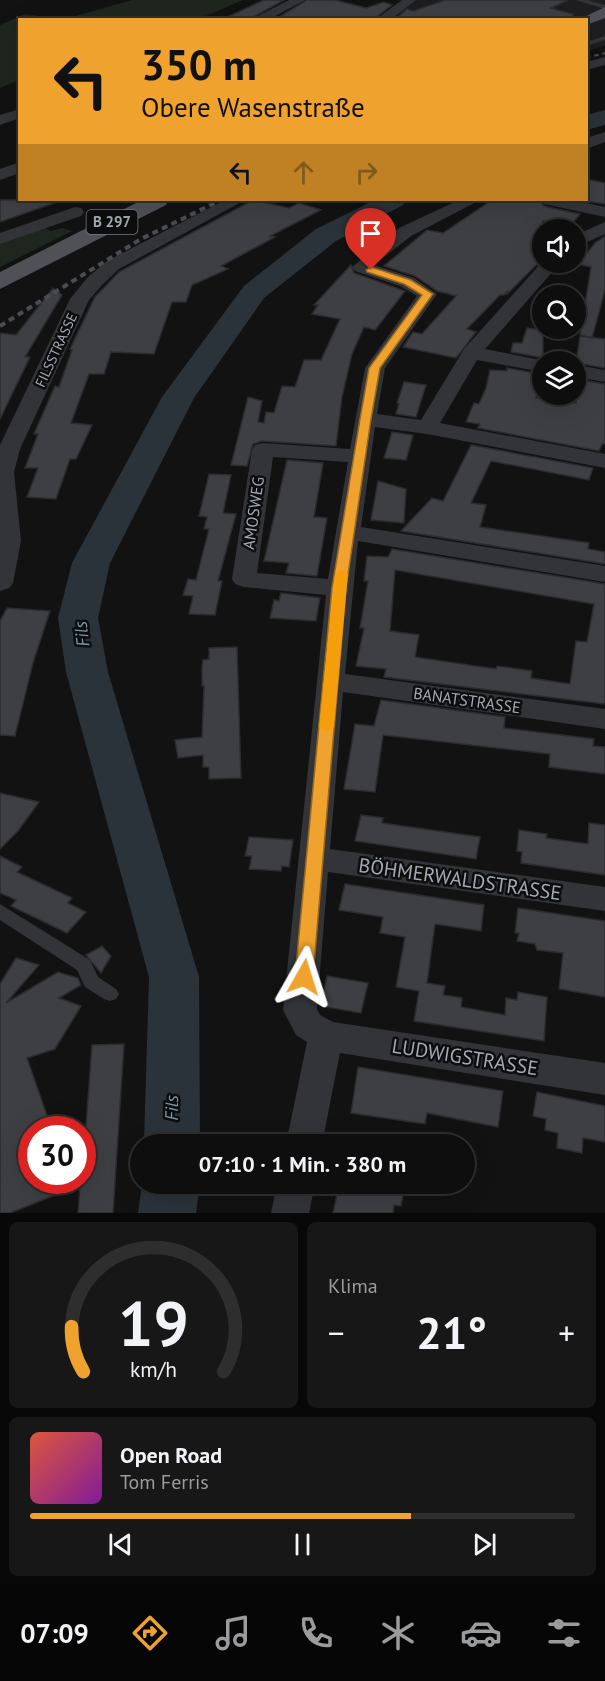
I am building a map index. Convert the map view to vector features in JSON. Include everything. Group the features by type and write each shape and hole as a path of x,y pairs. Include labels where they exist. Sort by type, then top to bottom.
{"main road":[{"path":"588,19 605,12"},
{"name":"B 297","path":"0,282 156,201"}],"street":[{"path":"260,18 299,0"},
{"path":"384,18 410,0"},
{"path":"588,65 605,60"},
{"path":"0,120 18,114"},
{"path":"588,145 605,137"},
{"path":"588,147 605,153"},
{"path":"0,175 18,168"},
{"name":"FILSSTRASSE","path":"0,583 9,541 3,472 9,449 80,298 113,266 235,201"},
{"path":"306,1134 326,1036 308,1025 300,1010 316,859 339,588 375,368 428,294 407,282 361,267 405,232 470,201"},
{"path":"555,201 605,212"},
{"path":"0,239 75,212"},
{"path":"586,237 605,227"},
{"path":"427,427 471,353 542,273"},
{"path":"471,353 532,364"},
{"path":"586,373 605,376"},
{"path":"365,419 427,427 605,461"},
{"name":"AMOSWEG","path":"339,588 244,579 262,450 361,456"},
{"path":"348,532 605,574"},
{"name":"BANATSTRASSE","path":"330,681 605,719"},
{"name":"BÖHMERWALDSTRASSE","path":"316,859 605,899"},
{"name":"LUDWIGSTRASSE","path":"326,1036 605,1079"},
{"path":"290,1213 294,1194"}],"lane":[{"path":"579,0 605,7"},
{"path":"588,43 605,38"},
{"path":"0,911 84,964 92,982 110,994"}],"shaded area":[{"path":"132,0 243,0 201,18 69,18"},
{"path":"414,0 605,0 605,45 588,51 588,18 390,18"},
{"path":"25,14 52,18 18,18 18,80 0,88 0,25"},
{"path":"43,227 51,231 63,228 72,231 0,267 0,243"}],"building":[{"path":"264,0 284,0 252,18 225,18"},
{"path":"307,0 335,0 366,8 384,2 392,5 376,18 277,18"},
{"path":"445,0 568,0 551,8 573,14 573,18 396,18 407,9 413,11"},
{"path":"591,180 605,183 605,204 586,201 588,182"},
{"path":"0,200 57,202 0,222"},
{"path":"251,201 289,208 299,203 321,210 270,236 275,237 221,266 228,269 192,285 186,302 172,302 154,354 111,352 104,374 89,374 71,423 92,425 76,459 70,459 56,499 27,497 38,468 25,468 38,434 34,434 55,386 59,387 72,350 70,349 95,297 119,272"},
{"path":"491,201 541,201 544,206 580,214 576,219 532,219 532,269 506,295 508,290 504,295 500,295 467,329 476,332 456,358 403,347 413,332 422,334 456,296 437,291 415,276 384,266 427,230 443,233"},
{"path":"605,236 605,290 592,338 586,336 586,298 591,267 586,266 586,254 595,243"},
{"path":"351,265 354,273 405,291 375,330 364,327 352,354 342,397 336,446 262,441 253,444 247,466 231,465 248,397 262,401 258,422 264,423 266,412 274,413 282,386 295,387 304,360 321,360 340,319 312,314 318,305 314,305"},
{"path":"53,288 62,295 25,357 30,357 0,419 0,333 16,335"},
{"path":"527,328 532,329 532,339 543,339 543,351 532,351 532,356 511,352 513,343 522,343"},
{"path":"586,337 605,339 605,368 586,365 586,351 578,351 580,339 586,339"},
{"path":"507,368 532,372 532,405 586,405 586,381 605,384 605,444 602,444 599,451 478,428 480,424 466,422 474,403 479,404 490,370 507,371"},
{"path":"404,382 426,385 416,417 396,414"},
{"path":"392,432 413,435 406,460 384,458"},
{"path":"471,445 593,468 589,480 491,461 471,503 486,505 480,527 589,543 588,549 605,552 605,564 401,531 432,498 443,501"},
{"path":"287,460 323,463 314,517 327,518 317,576 286,573 289,563 264,561"},
{"path":"209,474 231,475 223,513 236,514 218,581 222,581 215,615 189,614 193,596 183,595 188,579 196,580 209,529 204,529 207,517 199,516"},
{"path":"378,481 406,489 404,523 371,520"},
{"path":"392,549 605,584 605,704 384,677 386,669 356,666 364,628 360,628 368,581 364,581 367,556 388,557","holes":["395,570 594,604 587,642 576,641 570,684 531,678 532,671 497,666 496,669 415,657 419,635 390,631"]},
{"path":"281,593 320,598 316,621 270,618 274,600 279,601"},
{"path":"7,608 50,611 33,663 15,736 0,735 0,621"},
{"path":"237,647 241,778 209,779 209,767 203,767 203,755 178,758 175,740 202,737 204,686 202,686 202,668 203,660 209,659 209,648"},
{"path":"381,700 505,717 504,728 594,739 593,746 605,747 605,774 549,767 550,754 383,735 375,792 344,789 355,724 374,726"},
{"path":"0,793 39,802 18,831 0,849"},
{"path":"361,815 383,818 382,823 480,837 476,859 355,841"},
{"path":"589,823 605,825 605,875 521,863 522,852 517,851 519,830 547,834 546,838 588,844"},
{"path":"249,837 293,840 289,867 282,866 281,871 249,869 252,856 245,856"},
{"path":"0,856 22,867 17,872 72,898 68,903 86,912 67,933 11,906 16,900 0,893"},
{"path":"345,884 484,905 481,931 435,924 427,983 445,986 443,995 462,998 461,1007 505,1015 506,998 517,1000 518,992 547,997 544,1041 414,1021 419,991 396,987 405,937 380,933 383,917 339,910"},
{"path":"518,908 605,921 605,997 559,989 563,953 537,950 535,944 517,941 519,933 515,933"},
{"path":"102,946 111,956 101,973 86,955"},
{"path":"16,958 39,965 6,1003 58,972 78,978 81,985 59,998 81,1006 55,1049 27,1058 47,1116 18,1116 18,1194 58,1194 10,1213 0,1213 0,984"},
{"path":"327,976 368,983 361,1013 320,1006"},
{"path":"124,1044 113,1213 78,1213 79,1194 96,1194 96,1116 87,1116 92,1045"},
{"path":"358,1067 503,1091 498,1127 427,1113 425,1124 351,1113"},
{"path":"537,1092 605,1106 605,1142 583,1138 582,1153 557,1148 558,1133 545,1130 546,1119 533,1116"},
{"path":"337,1194 403,1194 401,1206 394,1205 393,1213 333,1213"}],"waterway":[{"name":"Fils","path":"588,122 605,117"},
{"name":"Fils","path":"172,1134 174,977 87,672 78,618 91,563 178,397 254,292 326,235 392,201"},
{"name":"Fils","path":"167,1213 170,1194"}],"railway":[{"path":"588,57 605,53"},
{"path":"0,326 141,239 219,201"}],"slow traffic":[{"path":"326,727 341,574"}],"route":[{"path":"304,977 339,588 365,419 375,368 428,294 407,282 371,270"}]}
